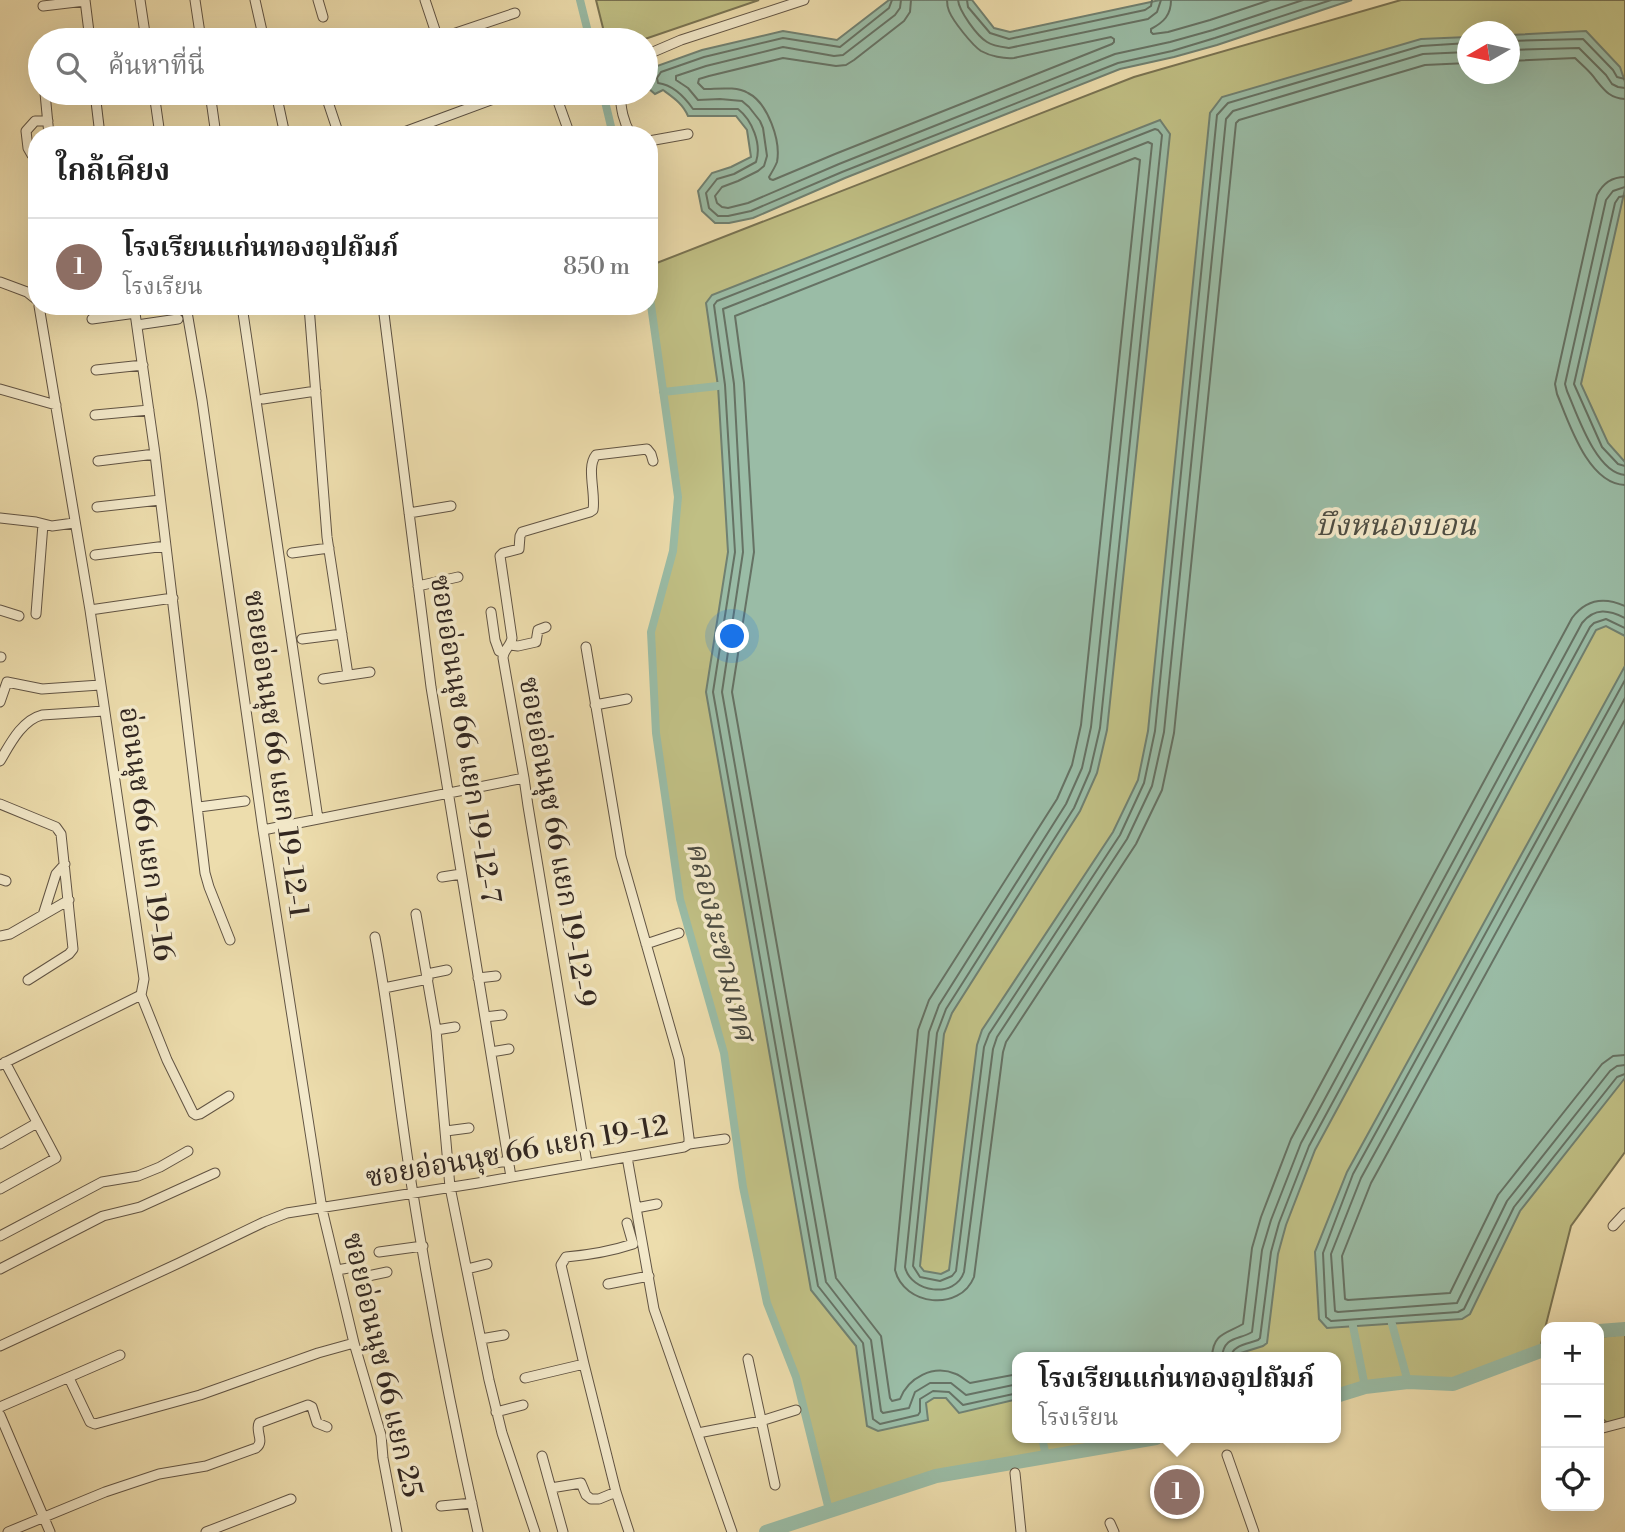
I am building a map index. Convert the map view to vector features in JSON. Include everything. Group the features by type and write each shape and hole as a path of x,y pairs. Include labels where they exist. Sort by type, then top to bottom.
{"street":[{"path":"43,6 85,0 88,28"},
{"path":"140,0 144,28"},
{"path":"195,0 199,28"},
{"path":"256,0 262,28"},
{"path":"318,0 323,17"},
{"path":"425,0 433,28"},
{"path":"658,50 804,0"},
{"path":"472,28 515,13"},
{"path":"47,105 48,126"},
{"path":"96,105 98,126"},
{"path":"156,105 159,126"},
{"path":"212,105 215,126"},
{"path":"279,105 283,126"},
{"path":"330,105 336,126"},
{"path":"420,126 477,105"},
{"path":"559,105 567,126"},
{"path":"621,105 626,126"},
{"path":"30,126 35,121 48,121"},
{"path":"658,139 688,134"},
{"path":"0,282 28,293"},
{"name":"อ่อนนุช 66 แยก 19-16","path":"3,1064 141,995 144,979 90,610 41,315"},
{"path":"92,319 109,315"},
{"path":"136,315 199,807 205,873 230,940"},
{"name":"ซอยอ่อนนุช 66 แยก 19-12-1","path":"187,315 322,1209"},
{"path":"243,315 318,819"},
{"path":"310,315 329,548 348,675"},
{"name":"ซอยอ่อนนุช 66 แยก 19-12-7","path":"384,315 431,687 511,1177"},
{"path":"137,324 178,319"},
{"path":"96,370 143,365"},
{"path":"0,388 56,405"},
{"path":"263,399 316,391"},
{"path":"95,415 149,410"},
{"name":"ซอยอ่อนนุช 66 แยก 19-12-9","path":"587,1163 503,658 512,638 500,559 501,554 519,549 522,532 593,510 591,462 596,455 647,449 653,461"},
{"path":"98,461 155,454"},
{"path":"97,508 160,500"},
{"path":"409,513 451,506"},
{"path":"0,518 52,526 74,523"},
{"path":"36,614 43,524"},
{"path":"95,555 166,546"},
{"path":"292,553 329,548"},
{"path":"418,586 458,577"},
{"path":"90,610 173,598"},
{"path":"0,610 19,616"},
{"path":"491,612 499,651 537,642 538,629 546,627"},
{"path":"302,639 342,634"},
{"name":"ซอยอ่อนนุช 66 แยก 19-12","path":"0,1346 287,1213 413,1194 684,1147 688,1144 679,1059 621,856 586,647"},
{"path":"323,679 370,672"},
{"path":"0,702 7,682 41,689 100,685"},
{"path":"595,705 628,699"},
{"path":"0,761 12,741 35,717 104,711"},
{"path":"264,830 524,778"},
{"path":"199,807 246,801"},
{"path":"0,804 59,830 61,834 72,952 28,980"},
{"path":"43,915 56,874 65,864"},
{"path":"442,877 461,874"},
{"path":"0,936 10,934 69,900"},
{"path":"416,914 436,1030 450,1187 496,1412 534,1532"},
{"path":"646,944 679,933"},
{"path":"375,937 422,1246 444,1370 478,1532"},
{"path":"384,988 447,970"},
{"path":"478,978 496,976"},
{"path":"141,995 167,1060 193,1113 200,1114 229,1096"},
{"path":"485,1017 502,1015"},
{"path":"436,1030 455,1027"},
{"path":"491,1052 509,1049"},
{"path":"0,1189 56,1158 3,1064"},
{"path":"0,1144 37,1123"},
{"path":"446,1131 469,1128"},
{"path":"688,1144 725,1139"},
{"path":"0,1236 103,1182 138,1176 188,1151"},
{"path":"627,1157 654,1309 732,1532"},
{"path":"494,1163 509,1161"},
{"path":"0,1269 103,1216 139,1207 215,1173"},
{"path":"636,1208 657,1204"},
{"name":"ซอยอ่อนนุช 66 แยก 25","path":"322,1209 354,1343 380,1435 397,1532"},
{"path":"1613,1226 1625,1213"},
{"path":"627,1223 634,1244 566,1257 561,1265 583,1364 629,1532"},
{"path":"379,1252 422,1246"},
{"path":"467,1269 487,1264"},
{"path":"337,1270 360,1266 368,1276 387,1272"},
{"path":"608,1284 649,1276"},
{"path":"481,1339 504,1335"},
{"path":"69,1378 90,1422 95,1424 200,1395 354,1343"},
{"path":"0,1407 120,1355"},
{"path":"748,1359 775,1485"},
{"path":"526,1378 583,1364"},
{"path":"8,1532 104,1492 159,1474 206,1466 256,1448 261,1441 258,1426 262,1420 308,1405 312,1407 317,1423 327,1427"},
{"path":"496,1412 523,1405"},
{"path":"698,1433 761,1422 796,1410"},
{"path":"0,1415 50,1532"},
{"path":"1604,1428 1625,1422"},
{"path":"1227,1455 1254,1532"},
{"path":"542,1456 563,1532"},
{"path":"1015,1473 1021,1532"},
{"path":"551,1488 581,1483 586,1495 592,1499 616,1492"},
{"path":"206,1532 291,1499"},
{"path":"441,1506 472,1503"}],"shaded area":[{"path":"596,0 759,0 658,35 658,28 603,28"},
{"name":"บึงหนองบอน","path":"1401,0 1625,0 1625,1152 1571,1226 1547,1322 1541,1322 1539,1352 1453,1384 1407,1382 1365,1387 1341,1394 1341,1352 1012,1352 1012,1443 1127,1443 936,1476 829,1510 796,1377 767,1303 743,1187 724,1052 680,899 656,733 651,632 673,551 678,497 652,315 658,315 658,262 1134,77"},
{"path":"1625,1334 1625,1420 1609,1424 1604,1420 1604,1336"}],"water":[{"path":"889,0 972,0 994,28 1010,32 1160,0 1352,0 1217,45 1120,69 845,178 753,218 715,223 702,211 698,191 712,173 751,157 747,130 736,116 688,116 681,105 663,90 658,92 658,66 702,50 783,31 837,40"},
{"name":"บึงหนองบอน","path":"1586,31 1620,67 1625,82 1625,189 1581,384 1608,443 1625,462 1625,636 1606,626 1596,630 1315,1150 1286,1225 1278,1254 1267,1343 1244,1352 1012,1352 1012,1400 959,1413 946,1398 934,1398 926,1403 928,1420 878,1431 867,1426 856,1346 811,1290 706,692 728,552 718,386 706,303 712,295 1160,120 1170,134 1107,730 1097,773 1080,811 952,1013 944,1034 920,1266 924,1271 941,1274 949,1270 977,1045 982,1030 1113,832 1138,780 1148,731 1210,113 1222,97 1421,39 1457,37 1457,84 1520,84 1520,34"},
{"path":"1625,666 1625,1078 1520,1211 1470,1314 1462,1319 1327,1328 1319,1319 1315,1252 1347,1172"}],"waterway":[{"name":"คลองมะขามเทศ","path":"580,0 587,28"},
{"name":"คลองมะขามเทศ","path":"606,105 611,126"},
{"name":"คลองมะขามเทศ","path":"652,315 678,497 673,551 651,632 656,733 680,899 724,1053 743,1187 767,1303 796,1377 829,1510"},
{"path":"663,392 718,386"},
{"path":"1392,1324 1408,1382"},
{"path":"1353,1326 1365,1387"},
{"path":"1604,1331 1625,1329"},
{"path":"1341,1394 1365,1387 1408,1382 1453,1384 1541,1351"},
{"path":"1043,1443 1046,1456"},
{"path":"766,1532 936,1476 1127,1443"}],"place":[{"name":"โรงเรียนแก่นทองอุปถัมภ์","path":"1177,1492"}]}
